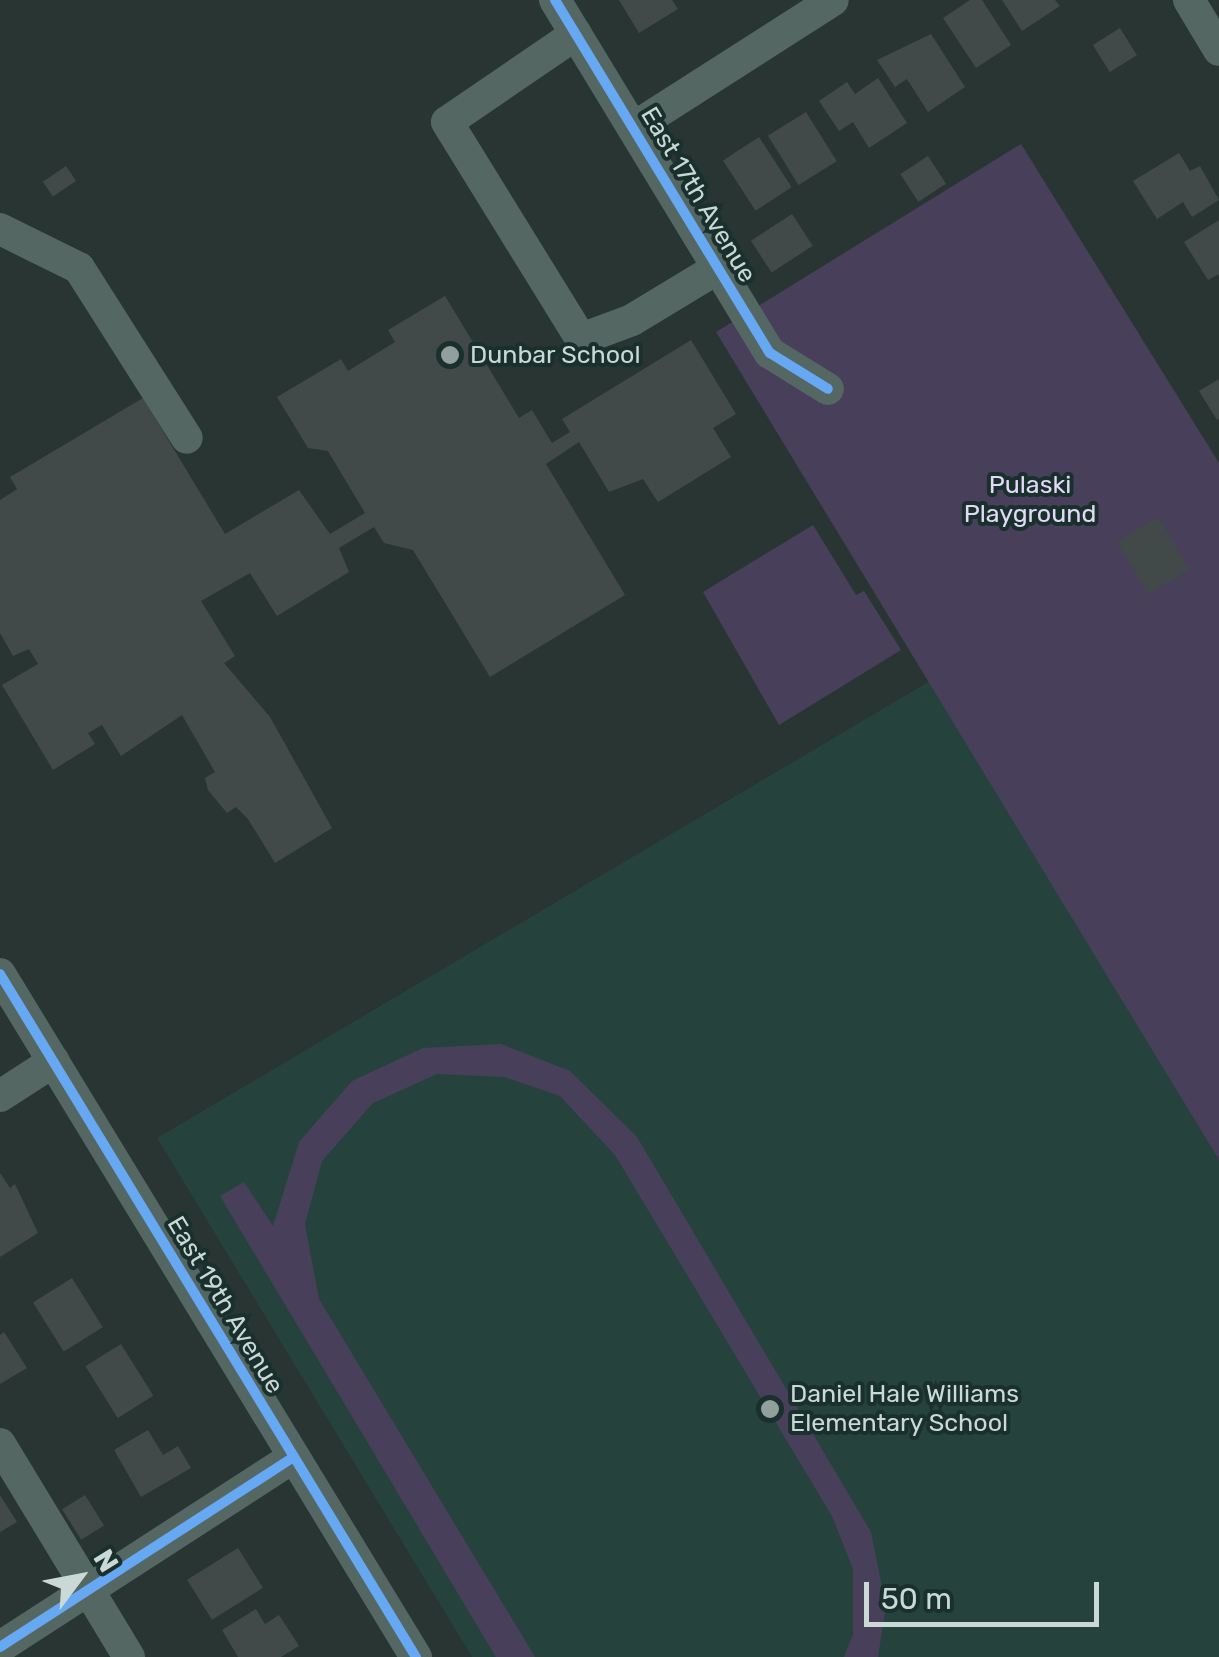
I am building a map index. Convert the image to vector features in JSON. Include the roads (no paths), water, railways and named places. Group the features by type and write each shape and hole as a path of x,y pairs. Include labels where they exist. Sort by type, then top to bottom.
{"street":[{"name":"East 17th Avenue","path":"556,0 770,352 828,389"},
{"path":"634,128 833,0"},
{"path":"1189,0 1216,39"},
{"path":"576,34 448,122 582,339 632,320 718,268"},
{"path":"0,229 80,268 187,438"},
{"name":"East 19th Avenue","path":"0,974 416,1657"},
{"path":"0,1096 54,1061"},
{"path":"0,1444 129,1657"},
{"path":"0,1646 294,1457"}],"place":[{"name":"Dunbar School","path":"450,355"},
{"name":"Daniel Hale Williams Elementary School","path":"770,1409"}],"park label":[{"name":"Pulaski Playground","path":"1030,500"}]}
